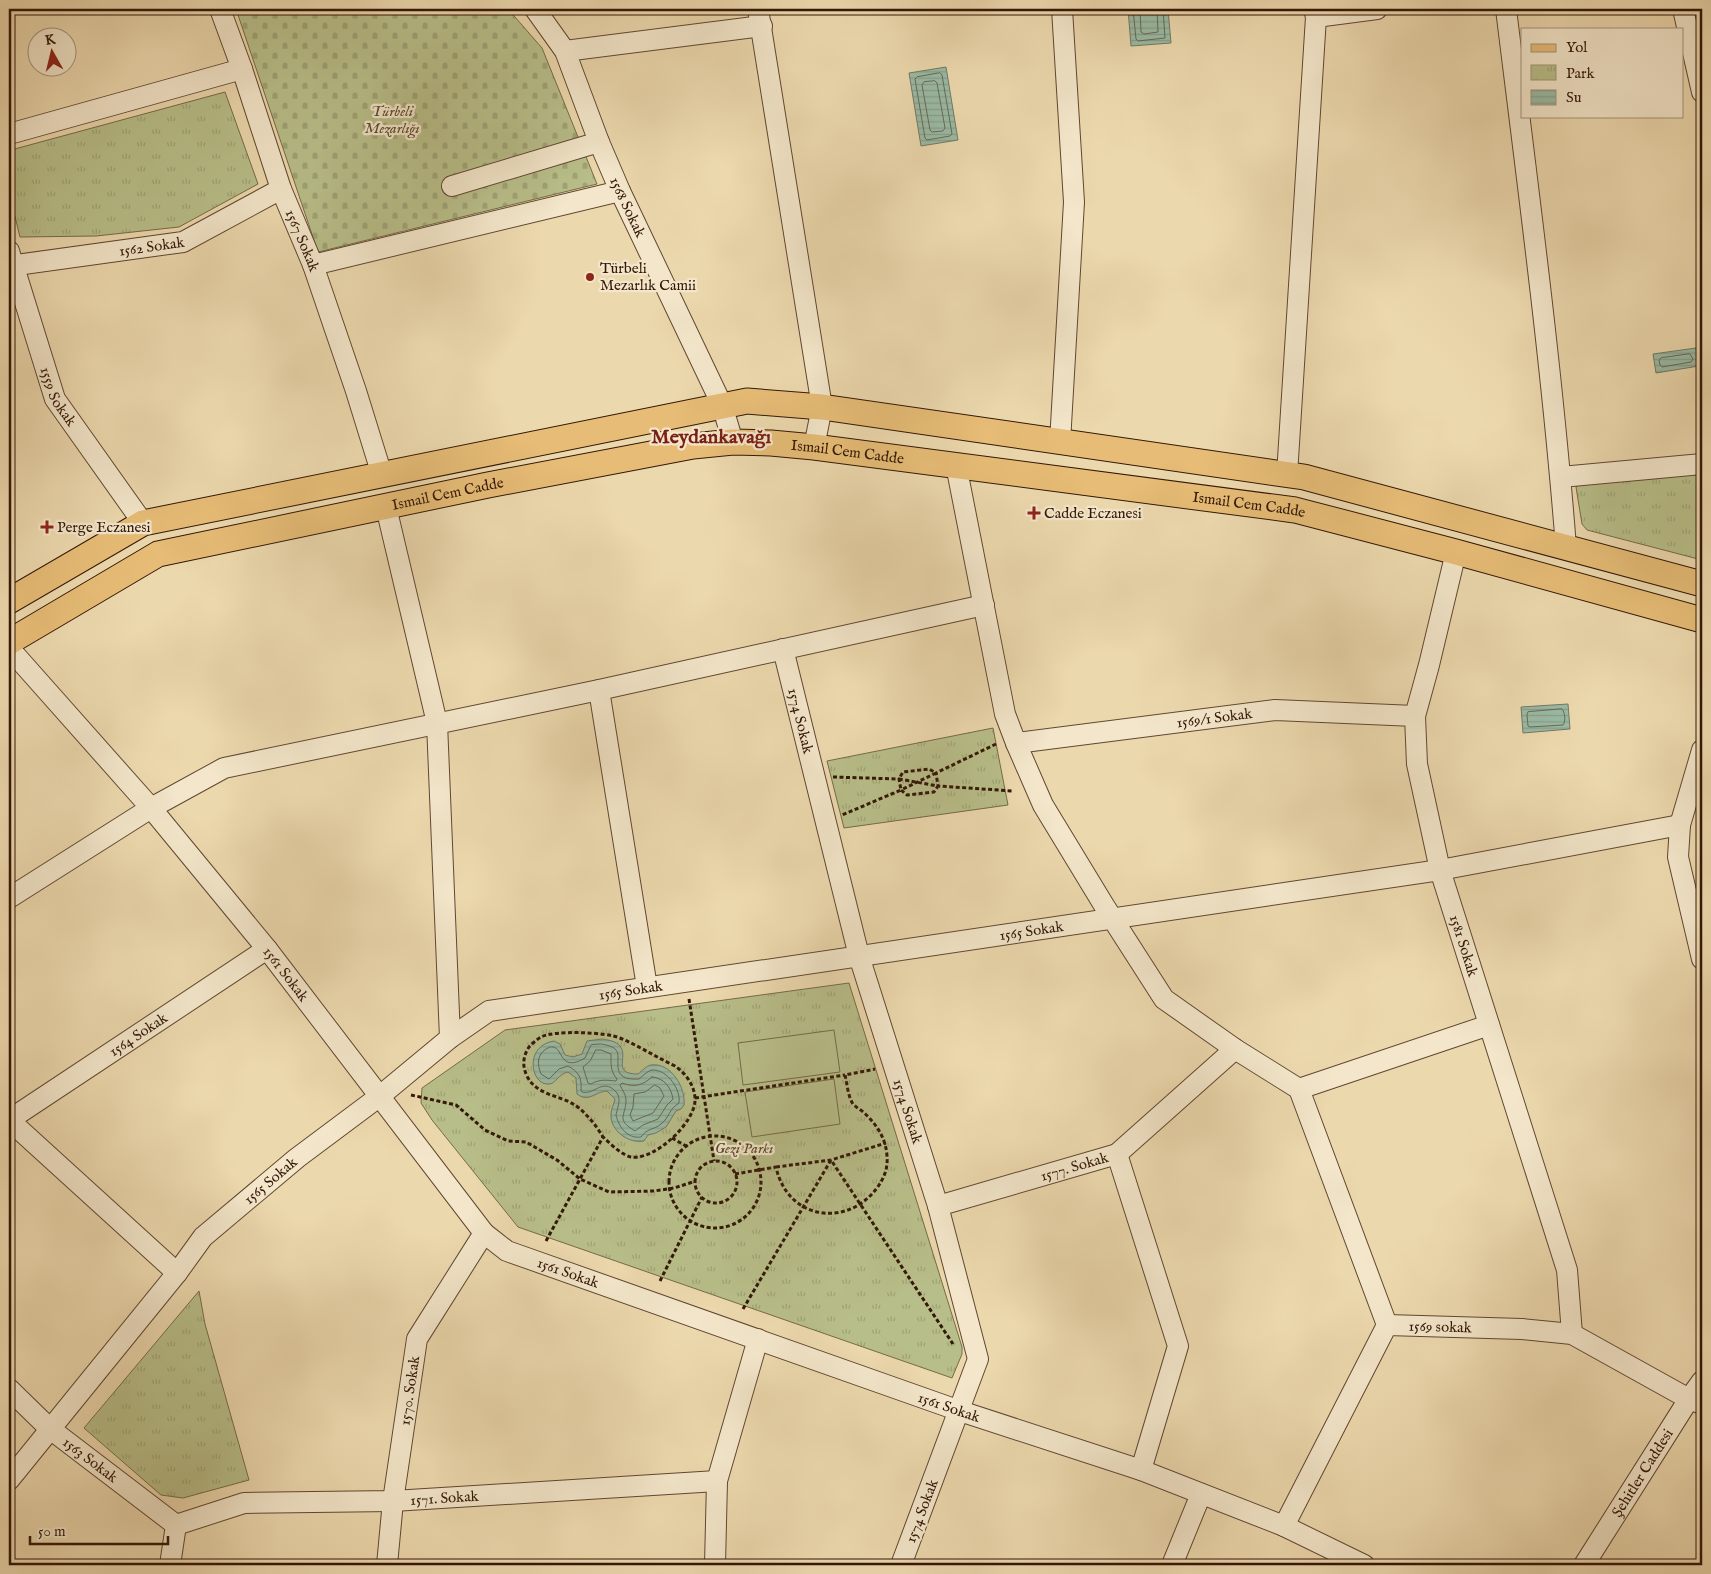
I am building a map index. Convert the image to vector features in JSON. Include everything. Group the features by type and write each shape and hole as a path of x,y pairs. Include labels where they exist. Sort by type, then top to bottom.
{"main road":[{"path":"9,601 143,523 747,401 822,407 1304,477 1702,584"},
{"name":"Ismail Cem Cadde","path":"9,642 158,554 488,485 683,448 733,442 814,447 1295,510 1702,620"}],"street":[{"name":"1567 Sokak","path":"220,9 282,189 313,266 356,391 382,475"},
{"name":"1568 Sokak","path":"535,9 566,51 599,142 722,405 733,442"},
{"path":"1060,442 1074,202 1062,9"},
{"path":"1287,475 1315,13 1377,9"},
{"path":"1506,9 1538,269 1561,477 1566,547"},
{"path":"1683,9 1702,92"},
{"path":"566,51 760,17 822,407 814,447"},
{"path":"9,134 242,69"},
{"path":"452,186 599,142"},
{"name":"1562 Sokak","path":"10,261 183,242 282,189"},
{"path":"313,266 620,190"},
{"name":"1559 Sokak","path":"10,261 55,399 143,523"},
{"path":"1561,477 1702,464"},
{"path":"956,465 1005,714 1007,743 1113,920 1164,999 1235,1050 1299,1089 1387,1325"},
{"path":"386,507 437,723 450,1038"},
{"name":"1581 Sokak","path":"1456,552 1415,716 1417,764 1440,870 1567,1270 1572,1334"},
{"path":"9,898 151,808 224,768 599,690 984,605"},
{"name":"1561 Sokak","path":"9,648 151,808 267,949 484,1233 507,1251 960,1411 1140,1470 1284,1526 1364,1565"},
{"name":"1574 Sokak","path":"783,649 859,956 938,1206 978,1359 901,1565"},
{"path":"599,690 647,987"},
{"name":"1569/1 Sokak","path":"1007,743 1275,710 1415,716"},
{"path":"1702,750 1680,825 1678,857 1697,912 1702,959"},
{"name":"1565 Sokak","path":"9,1480 49,1428 177,1273 203,1237 297,1158 380,1096 450,1038 489,1012 1440,870 1680,825"},
{"name":"1564 Sokak","path":"9,1120 267,949"},
{"path":"1299,1089 1489,1025"},
{"name":"1577. Sokak","path":"938,1206 1117,1154 1235,1050"},
{"path":"9,1120 177,1273"},
{"path":"1117,1154 1178,1346 1140,1470"},
{"name":"1570. Sokak","path":"387,1565 393,1500 417,1339 484,1233"},
{"name":"1569 sokak","path":"1284,1526 1387,1325 1522,1329 1572,1334 1696,1401"},
{"path":"715,1565 717,1482 758,1339"},
{"name":"Şehitler Caddesi","path":"1584,1565 1696,1401 1702,1382"},
{"name":"1563 Sokak","path":"9,1389 49,1428 176,1526"},
{"name":"1571. Sokak","path":"176,1526 244,1503 393,1500 717,1482"},
{"path":"1172,1565 1201,1494"},
{"path":"170,1565 176,1526"}],"path":[{"path":"837,817 1007,743"},
{"path":"929,769 936,773 938,786 934,792 907,795 901,790 899,779 903,772 929,769"},
{"path":"828,777 899,779 938,786 1013,791"},
{"path":"689,998 714,1161"},
{"path":"587,1033 606,1034 619,1038 675,1066 683,1072 690,1082 695,1098 692,1112 687,1122 672,1138 647,1154 631,1157 615,1148 582,1111 567,1100 548,1094 534,1085 527,1077 524,1066 524,1054 542,1036 587,1033"},
{"path":"695,1098 880,1068"},
{"path":"776,1168 784,1190 803,1207 826,1214 838,1213 866,1201 885,1177 887,1166 886,1143 870,1118 854,1105 845,1075"},
{"path":"411,1095 456,1105 485,1130 508,1141 526,1142 557,1160 580,1179 609,1192 633,1193 669,1189 696,1181"},
{"path":"546,1241 603,1136"},
{"path":"710,1137 729,1138 743,1146 754,1157 760,1170 761,1187 757,1202 748,1215 735,1224 720,1228 704,1228 691,1222 679,1212 672,1200 669,1189 670,1171 676,1157 686,1146 699,1139 710,1137"},
{"path":"672,1138 686,1146"},
{"path":"736,1174 831,1160 886,1143"},
{"path":"831,1160 958,1352"},
{"path":"743,1309 831,1160"},
{"path":"714,1161 727,1164 736,1174 736,1188 728,1199 714,1203 702,1197 698,1191 696,1181 702,1166 714,1161"},
{"path":"660,1281 702,1197"}],"green space":[{"name":"Türbeli Mezarlığı","path":"236,9 508,9 542,48 597,184 318,252"},
{"path":"225,92 258,184 179,227 96,236 20,237 9,192 9,154 11,150"},
{"path":"1702,469 1702,560 1587,530 1582,524 1576,487 1581,481"},
{"path":"993,728 1008,805 844,828 827,761"},
{"name":"Gezi Parkı","path":"849,983 962,1347 962,1354 952,1378 518,1227 432,1120 421,1103 422,1088 505,1030"},
{"path":"834,1030 840,1072 743,1085 738,1043"},
{"path":"834,1079 840,1124 752,1137 745,1092"},
{"path":"199,1291 205,1324 249,1480 183,1498 161,1495 84,1428"}],"water":[{"path":"1128,9 1168,9 1171,43 1131,46"},
{"path":"946,67 958,140 921,146 909,73"},
{"path":"1696,348 1699,366 1656,373 1653,354"},
{"path":"1568,704 1570,729 1523,733 1521,707"},
{"path":"602,1039 614,1042 620,1046 623,1055 622,1064 625,1071 638,1074 646,1067 658,1065 671,1072 680,1084 684,1105 676,1111 666,1127 648,1135 644,1141 632,1140 617,1131 611,1114 615,1099 607,1091 585,1097 577,1094 576,1078 568,1072 551,1084 543,1083 534,1073 534,1057 544,1044 554,1041 560,1044 565,1055 573,1057 582,1054 587,1041"}],"place":[{"name":"Türbeli Mezarlık Camii","path":"590,277"},
{"name":"Cadde Eczanesi","path":"1034,513"},
{"name":"Perge Eczanesi","path":"47,527"}],"district":[{"name":"Meydankavağı","path":"711,437"}]}
